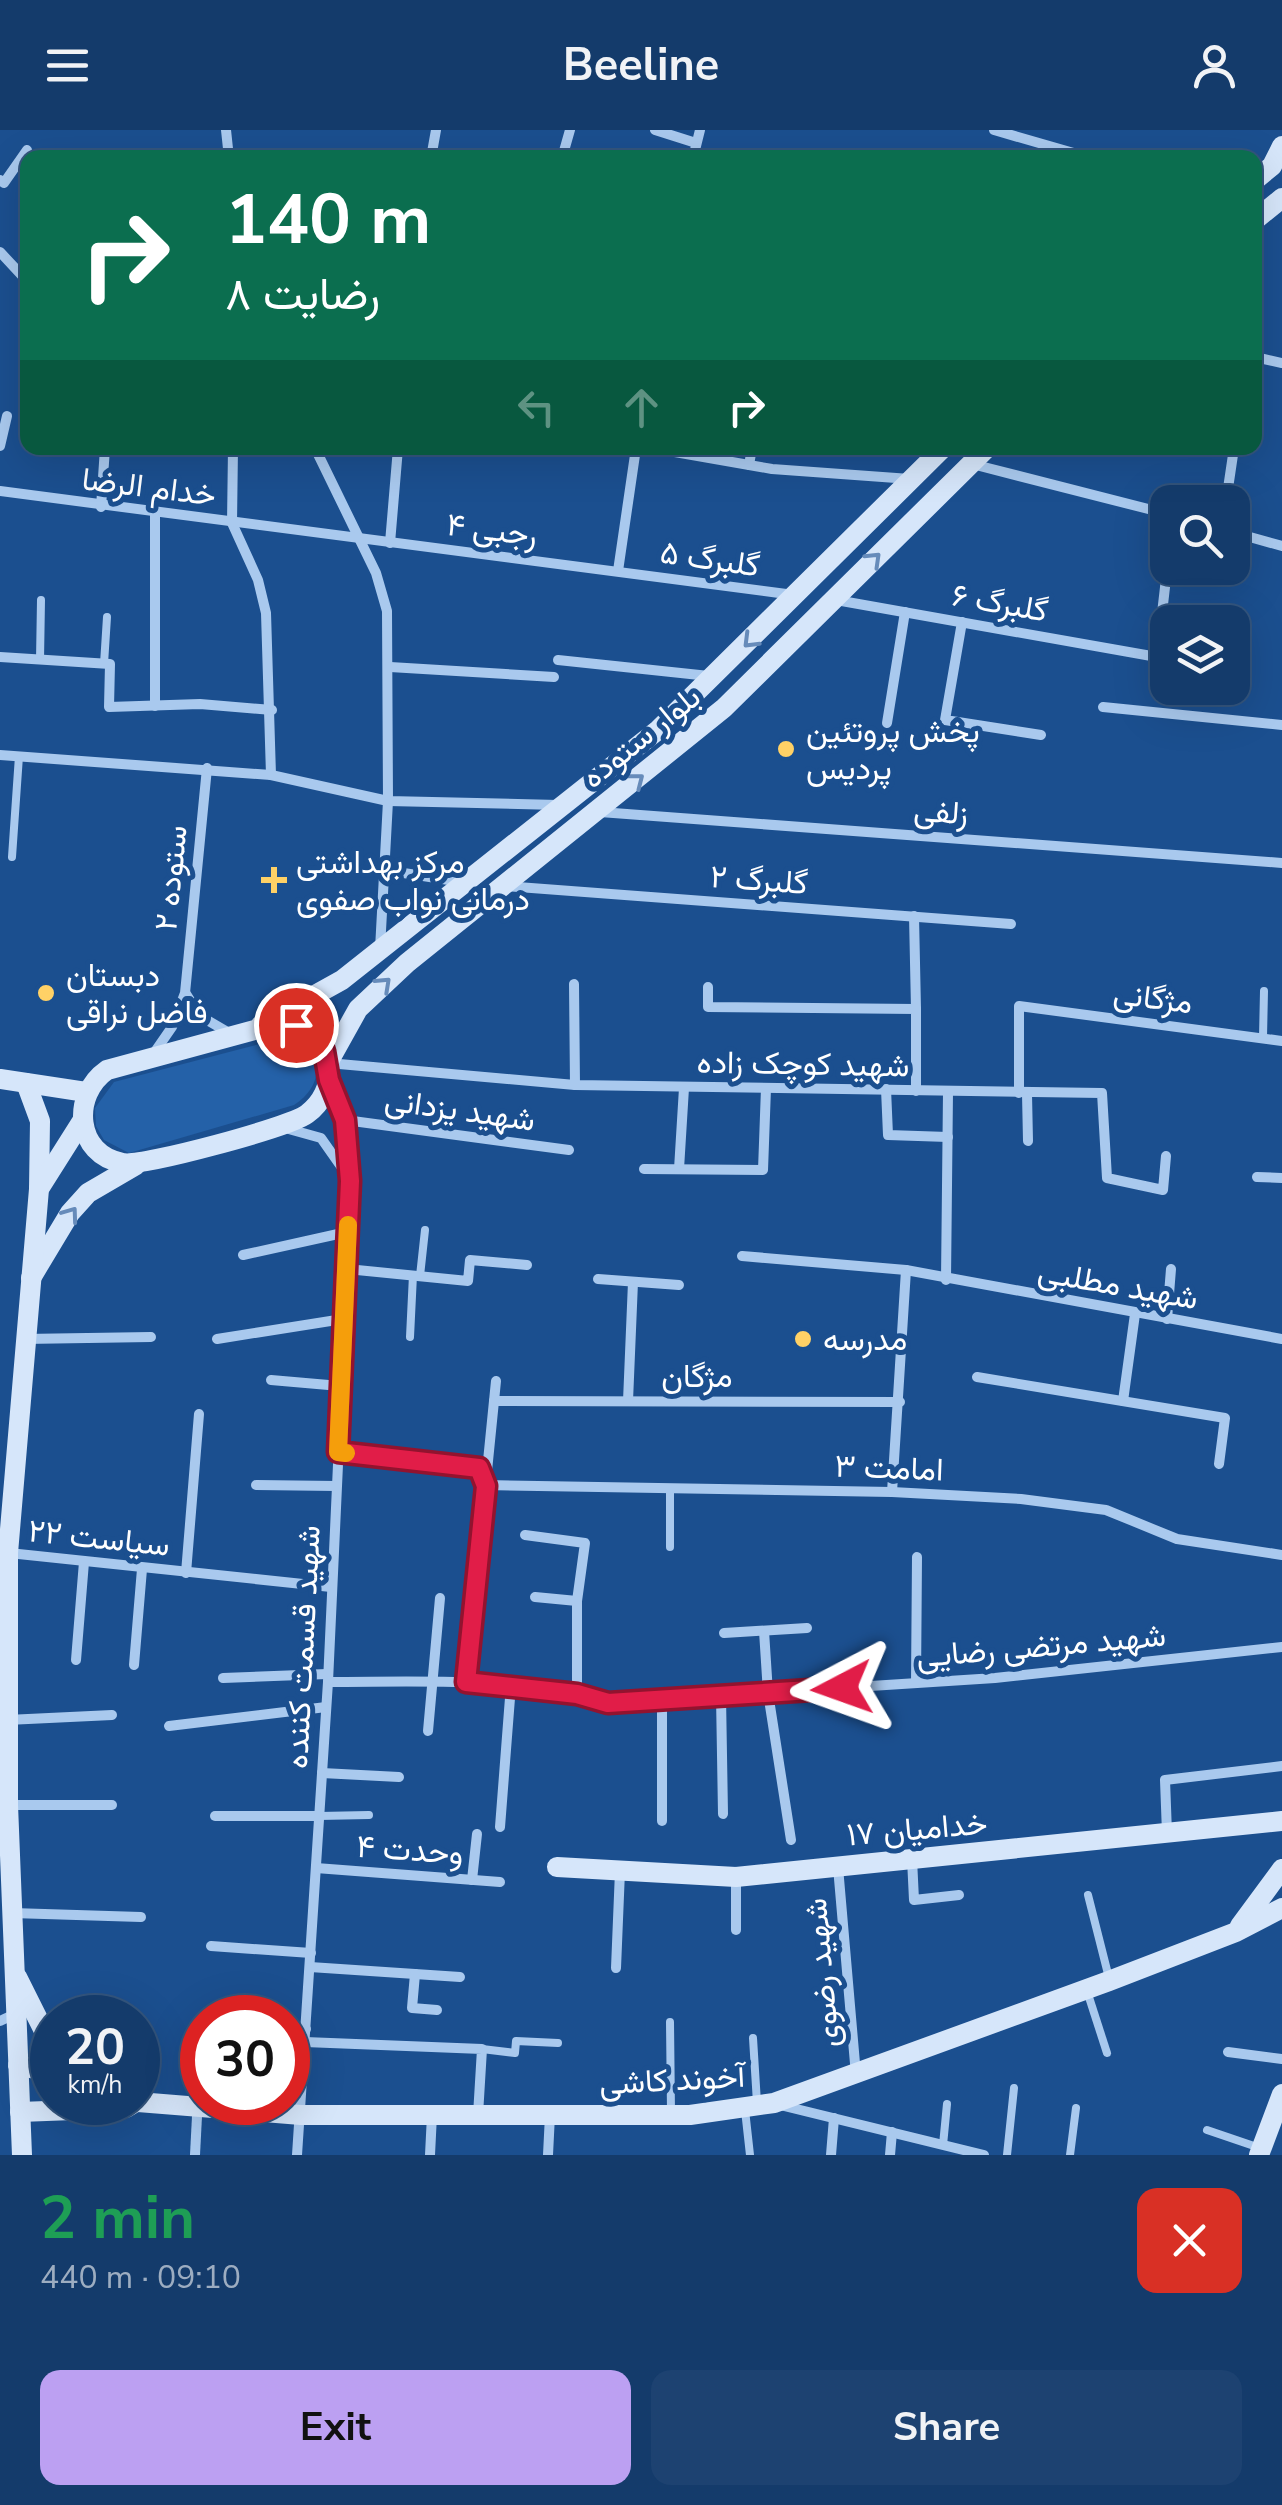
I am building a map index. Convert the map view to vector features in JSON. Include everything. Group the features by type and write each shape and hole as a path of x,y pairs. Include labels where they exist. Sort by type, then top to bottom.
{"main road":[{"path":"1262,174 1272,166 1282,146"},
{"path":"1262,214 1282,198"},
{"name":"بلوار ستوده","path":"261,1025 342,980 564,805 715,677 935,455"},
{"name":"بلوار ستوده","path":"28,1284 70,1213 88,1192 136,1165 275,1126 310,1112 358,1009 724,708 980,455"},
{"path":"136,1165 104,1157 86,1135 82,1121 86,1092 107,1070 261,1025 284,1022 308,1031 329,1071"},
{"path":"0,1080 86,1092"},
{"path":"22,2155 8,2017 13,1967 4,1609 38,1189 40,1121 26,1084"},
{"path":"38,1189 82,1121"},
{"name":"خدامیان ۱۷","path":"557,1867 736,1877 1282,1820"},
{"path":"1236,1932 1282,1869"},
{"name":"آخوند کاشی","path":"310,2115 671,2114 759,2105 856,2076 1110,1981 1236,1932 1282,1908"},
{"path":"13,1967 30,2001"},
{"path":"1260,2152 1282,2096"},
{"name":"آخوند کاشی","path":"20,2112 30,2112"}],"street":[{"path":"655,130 696,143"},
{"path":"695,150 700,130"},
{"path":"994,130 1064,150"},
{"path":"0,180 4,183 20,160"},
{"path":"0,252 20,273"},
{"path":"0,446 8,416"},
{"path":"100,507 104,455"},
{"path":"233,455 232,523 258,580 266,613 272,710 271,776"},
{"path":"318,455 382,591 390,667 380,950"},
{"path":"390,543 397,455"},
{"path":"618,572 635,455"},
{"path":"692,455 749,465 910,478"},
{"path":"749,465 751,455"},
{"path":"1229,485 1233,455"},
{"path":"971,464 1150,509"},
{"name":"خدام الرضا","path":"0,492 360,538"},
{"path":"155,514 155,706"},
{"path":"1250,537 1282,546"},
{"name":"رجبی ۴","path":"360,538 618,572"},
{"name":"گلبرگ ۵","path":"618,572 795,595"},
{"name":"گلبرگ ۶","path":"833,599 1157,657 1165,585"},
{"path":"888,724 905,612"},
{"path":"962,622 945,720 1041,735"},
{"path":"0,658 110,664 108,707 272,710"},
{"path":"558,660 715,677"},
{"path":"390,667 554,678"},
{"path":"1103,707 1282,725"},
{"path":"0,755 207,768 271,776 388,801 564,805"},
{"name":"ستوده ۲","path":"151,1058 172,1026 185,993 207,768"},
{"name":"زلفی","path":"597,811 1282,863"},
{"path":"384,870 465,883"},
{"name":"گلبرگ ۲","path":"504,886 1011,924"},
{"path":"914,916 916,1091"},
{"path":"574,984 575,1085"},
{"path":"708,987 708,1007 916,1009"},
{"path":"185,993 200,1016 231,1034"},
{"name":"مژگانی","path":"1023,1094 1018,1006 1282,1041"},
{"name":"شهید کوچک زاده","path":"329,1071 575,1085 1102,1094 1106,1178 1163,1190 1166,1156"},
{"name":"شهید قسمت کننده","path":"308,1995 328,1678 350,1181 345,1120 329,1071"},
{"path":"679,1169 684,1088"},
{"path":"644,1169 763,1170 766,1088"},
{"path":"886,1089 888,1135 948,1138"},
{"path":"946,1280 948,1092"},
{"path":"1023,1094 1028,1141"},
{"name":"شهید یزدانی","path":"345,1120 569,1150"},
{"path":"275,1126 321,1138 350,1181"},
{"path":"1257,1177 1282,1178"},
{"path":"243,1255 348,1232"},
{"name":"شهید مطلبی","path":"742,1256 906,1270 1282,1339"},
{"path":"347,1269 468,1281 470,1260 526,1265"},
{"path":"1167,1319 1171,1269"},
{"path":"892,1492 906,1270"},
{"path":"598,1279 680,1285"},
{"path":"628,1401 633,1282"},
{"path":"1123,1401 1135,1314"},
{"path":"217,1338 343,1319"},
{"path":"24,1339 151,1337"},
{"path":"977,1378 1225,1418 1218,1464"},
{"path":"271,1380 340,1386"},
{"path":"466,1682 496,1381"},
{"name":"مژگان","path":"494,1401 900,1402"},
{"path":"186,1572 200,1414"},
{"path":"338,1452 479,1468 486,1486"},
{"path":"256,1486 336,1486"},
{"name":"امامت ۳","path":"486,1486 892,1492 1106,1510 1177,1539 1282,1556"},
{"path":"525,1535 585,1543 577,1601 577,1694"},
{"name":"سیاست ۲۲","path":"8,1553 331,1587"},
{"path":"916,1683 917,1557"},
{"path":"76,1660 84,1562"},
{"path":"134,1665 142,1569"},
{"path":"535,1596 577,1601"},
{"path":"428,1732 440,1598"},
{"path":"724,1632 807,1628"},
{"path":"764,1631 768,1693 791,1840"},
{"name":"شهید مرتضی رضایی","path":"223,1678 466,1682 577,1694 608,1703 916,1683 1282,1647"},
{"path":"500,1828 511,1685"},
{"path":"722,1696 723,1814"},
{"path":"662,1700 662,1822"},
{"path":"168,1726 326,1707"},
{"path":"6,1720 112,1715"},
{"path":"1167,1832 1165,1780 1282,1766"},
{"path":"322,1772 399,1777"},
{"path":"8,1805 112,1805"},
{"path":"214,1816 319,1816"},
{"path":"472,1880 476,1834"},
{"path":"912,1859 914,1900 959,1895"},
{"name":"شهید رضوی","path":"838,1865 856,2076"},
{"name":"وحدت ۴","path":"316,1868 500,1882"},
{"path":"616,1968 620,1870"},
{"path":"736,1877 736,1930"},
{"path":"10,1913 141,1917"},
{"path":"211,1946 311,1952"},
{"path":"310,1966 460,1977"},
{"path":"415,1974 412,2008 438,2010"},
{"path":"310,2042 482,2049 478,2115"},
{"path":"1228,2052 1282,2058"},
{"path":"759,2105 834,2118 984,2155"},
{"path":"430,2155 432,2114"},
{"path":"548,2155 550,2114"},
{"path":"831,2155 834,2118"},
{"path":"195,2155 196,2125"},
{"name":"شهید قسمت کننده","path":"297,2155 300,2125"},
{"path":"890,2155 892,2132"}],"lane":[{"path":"40,660 41,600"},
{"path":"104,664 107,617"},
{"path":"12,857 19,756"},
{"path":"1263,1037 1264,991"},
{"path":"410,1337 425,1230"},
{"path":"670,1488 670,1548"},
{"path":"319,1816 370,1815"},
{"path":"1088,1894 1110,1981"},
{"path":"1086,1990 1107,2054"},
{"path":"670,2022 671,2114"},
{"path":"750,2155 759,2105 753,2038"},
{"path":"482,2049 516,2053 516,2041 558,2043"},
{"path":"1006,2155 1014,2088"},
{"path":"943,2145 946,2104"},
{"path":"1070,2155 1076,2108"},
{"path":"1207,2130 1260,2152"}],"shaded area":[{"path":"290,1036 309,1051 316,1069 311,1088 294,1105 129,1153 104,1140 96,1126 95,1108 114,1082"}],"slow traffic":[{"path":"346,1453 338,1452 348,1225"}],"place":[{"name":"پخش پروتئین پردیس","path":"786,749"},
{"name":"مرکز بهداشتی درمانی نواب صفوی","path":"274,880"},
{"name":"دبستان فاضل نراقی","path":"46,993"},
{"name":"مدرسه","path":"803,1339"}],"route":[{"path":"296,1025 318,1040 324,1051 329,1080 345,1120 350,1181 338,1452 479,1468 486,1486 466,1682 577,1694 608,1703 842,1688"}]}
